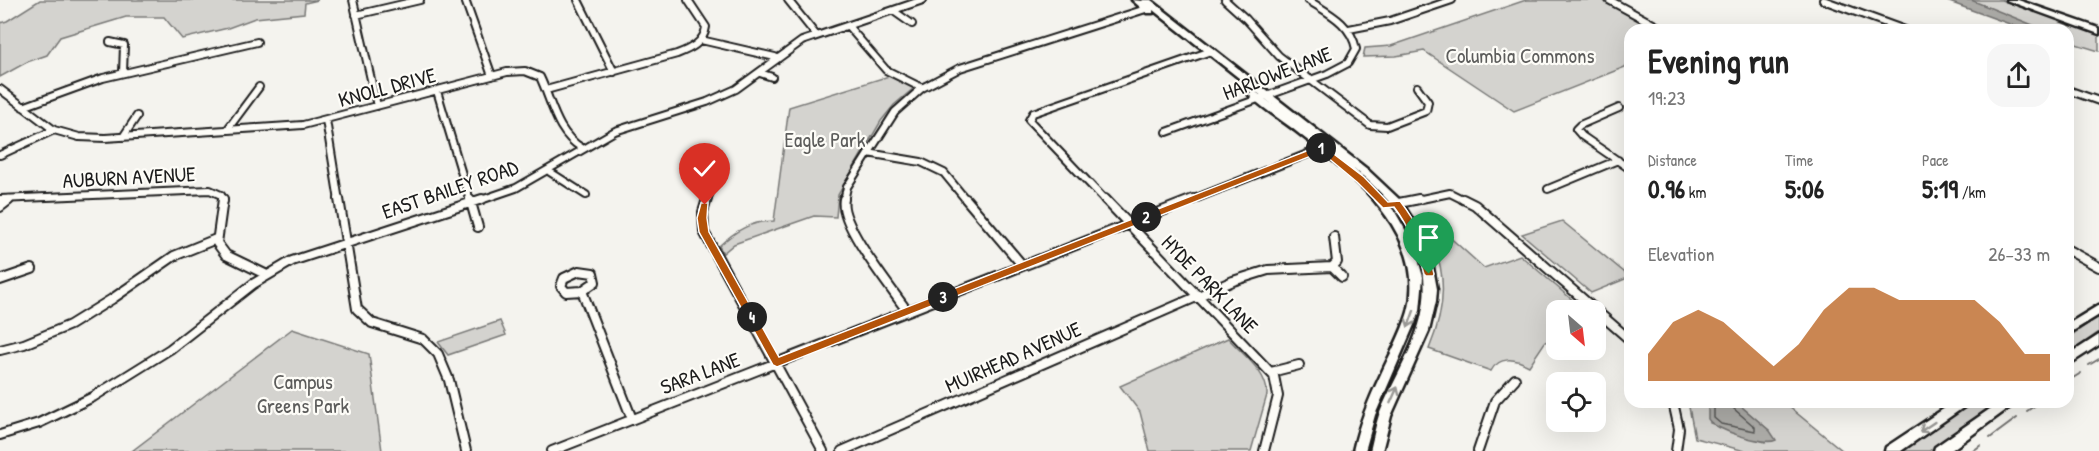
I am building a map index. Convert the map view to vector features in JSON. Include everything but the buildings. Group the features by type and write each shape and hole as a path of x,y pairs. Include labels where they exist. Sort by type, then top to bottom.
{"main road":[{"path":"1136,0 1149,5 1326,146 1361,180 1409,220 1424,250 1429,274 1430,301 1423,331 1385,416 1376,451"},
{"path":"2012,0 2099,26"},
{"path":"2012,0 2099,31"},
{"path":"1359,451 1373,404 1411,318 1416,296 1411,251 1391,204"},
{"path":"2074,326 2099,309"},
{"path":"2074,357 2099,339"},
{"path":"1891,451 1954,408"},
{"path":"1940,451 2001,408"}],"street":[{"path":"353,0 377,106"},
{"path":"356,15 420,0"},
{"path":"465,0 492,76"},
{"path":"578,0 614,72"},
{"path":"582,148 574,145 566,136 546,90 681,53 701,40 706,27 688,0"},
{"path":"788,0 816,35"},
{"path":"909,0 916,3"},
{"name":"EAST BAILEY ROAD","path":"0,435 45,420 93,397 177,345 267,276 292,261 516,188 550,172 582,148 628,126 728,94 760,73 775,57 794,45 816,35 895,12 923,0"},
{"path":"1225,0 1246,19 1273,50 1367,123 1380,127 1387,126 1428,110 1428,102 1417,87"},
{"name":"HARLOWE LANE","path":"1167,132 1337,70 1353,57 1356,44 1349,29 1308,0"},
{"path":"1349,29 1390,21 1452,0"},
{"path":"1609,0 1653,24"},
{"path":"1823,0 1888,24"},
{"path":"907,311 842,213 845,191 895,112 922,88 953,71 1149,5"},
{"path":"895,12 912,24"},
{"path":"849,26 886,69 922,88"},
{"path":"701,40 775,57"},
{"path":"110,42 124,45 123,73"},
{"path":"23,107 78,85 257,42"},
{"name":"HYDE PARK LANE","path":"1208,53 1040,109 1029,117 1030,122 1271,372"},
{"name":"KNOLL DRIVE","path":"0,89 54,130 86,137 123,137 303,125 514,71 529,72 540,77 546,90"},
{"path":"760,73 772,77"},
{"path":"227,130 259,87"},
{"path":"437,91 478,227"},
{"path":"2074,92 2099,101"},
{"path":"1619,108 1580,125 1576,129 1582,136 1624,164"},
{"path":"123,137 137,116"},
{"path":"326,120 359,313 377,325 425,340 442,358 466,451"},
{"path":"0,155 54,130"},
{"name":"SARA LANE","path":"552,451 1326,146"},
{"path":"867,153 921,162 944,173 1023,266"},
{"path":"1548,189 1618,160"},
{"path":"717,171 703,212 702,226 823,451"},
{"path":"550,172 586,195"},
{"name":"AUBURN AVENUE","path":"0,199 210,190 221,195 224,200 216,239"},
{"path":"1391,204 1450,193 1475,205 1624,335"},
{"path":"0,207 9,200"},
{"path":"1334,237 1338,258 1333,266 1342,277"},
{"path":"0,350 40,339 63,329 174,256 216,239 226,255 267,276"},
{"path":"2074,253 2099,267"},
{"name":"MUIRHEAD AVENUE","path":"842,451 1198,296 1262,272 1333,266"},
{"path":"0,280 32,269"},
{"path":"585,270 593,273 595,282 582,291 566,292 561,286 562,282 574,272 585,270"},
{"path":"582,291 632,419"},
{"path":"1264,451 1278,396 1278,385 1271,372 1299,365"},
{"path":"1478,451 1495,401 1515,379"},
{"path":"1674,408 1679,429 1676,451"}],"green space":[{"path":"40,0 318,0 305,3 304,13 255,18 228,28 182,39 164,17 126,17 60,37 47,55 27,62 0,77 0,23"},
{"name":"Columbia Commons","path":"1526,0 1603,0 1647,24 1624,24 1624,67 1514,111 1424,51 1396,56 1363,57 1365,48 1391,46"},
{"path":"1960,0 2001,0 2070,24 2020,24"},
{"path":"2074,25 2099,34 2099,51 2074,44"},
{"name":"Eagle Park","path":"889,76 914,88 894,105 881,121 838,195 836,217 814,216 734,244 723,253 719,246 737,231 758,223 774,221 789,107"},
{"path":"1562,221 1624,272 1624,279 1591,293 1522,234"},
{"path":"1445,233 1484,268 1520,255 1572,300 1546,300 1546,342 1529,366 1508,360 1498,363 1491,371 1429,349 1439,320 1442,277 1435,248 1428,234"},
{"path":"2099,316 2099,332 2074,350 2074,334"},
{"path":"500,321 506,335 448,355 438,342"},
{"name":"Campus Greens Park","path":"292,329 369,354 382,451 132,451"},
{"path":"1228,338 1259,371 1266,387 1267,395 1251,451 1150,451 1140,412 1120,386"},
{"path":"1689,408 1709,408 1710,423 1765,442 1770,431 1743,408 1790,408 1843,451 1745,451 1695,438"},
{"path":"1964,408 1990,408 1929,451 1902,451"}],"water":[{"path":"1944,0 1971,0 2030,24 2010,24"},
{"path":"1708,408 1743,408 1770,431 1776,440 1751,439 1720,428 1708,419"}],"waterway":[{"path":"2089,365 2099,359"},
{"path":"2074,377 2081,373"},
{"path":"2027,411 2031,408"},
{"path":"1990,438 2017,418"},
{"path":"1973,451 1981,445"}],"route":[{"path":"705,205 702,218 704,232 777,363 1322,148 1361,180 1386,206 1396,203 1404,212 1421,244 1429,274"}]}
